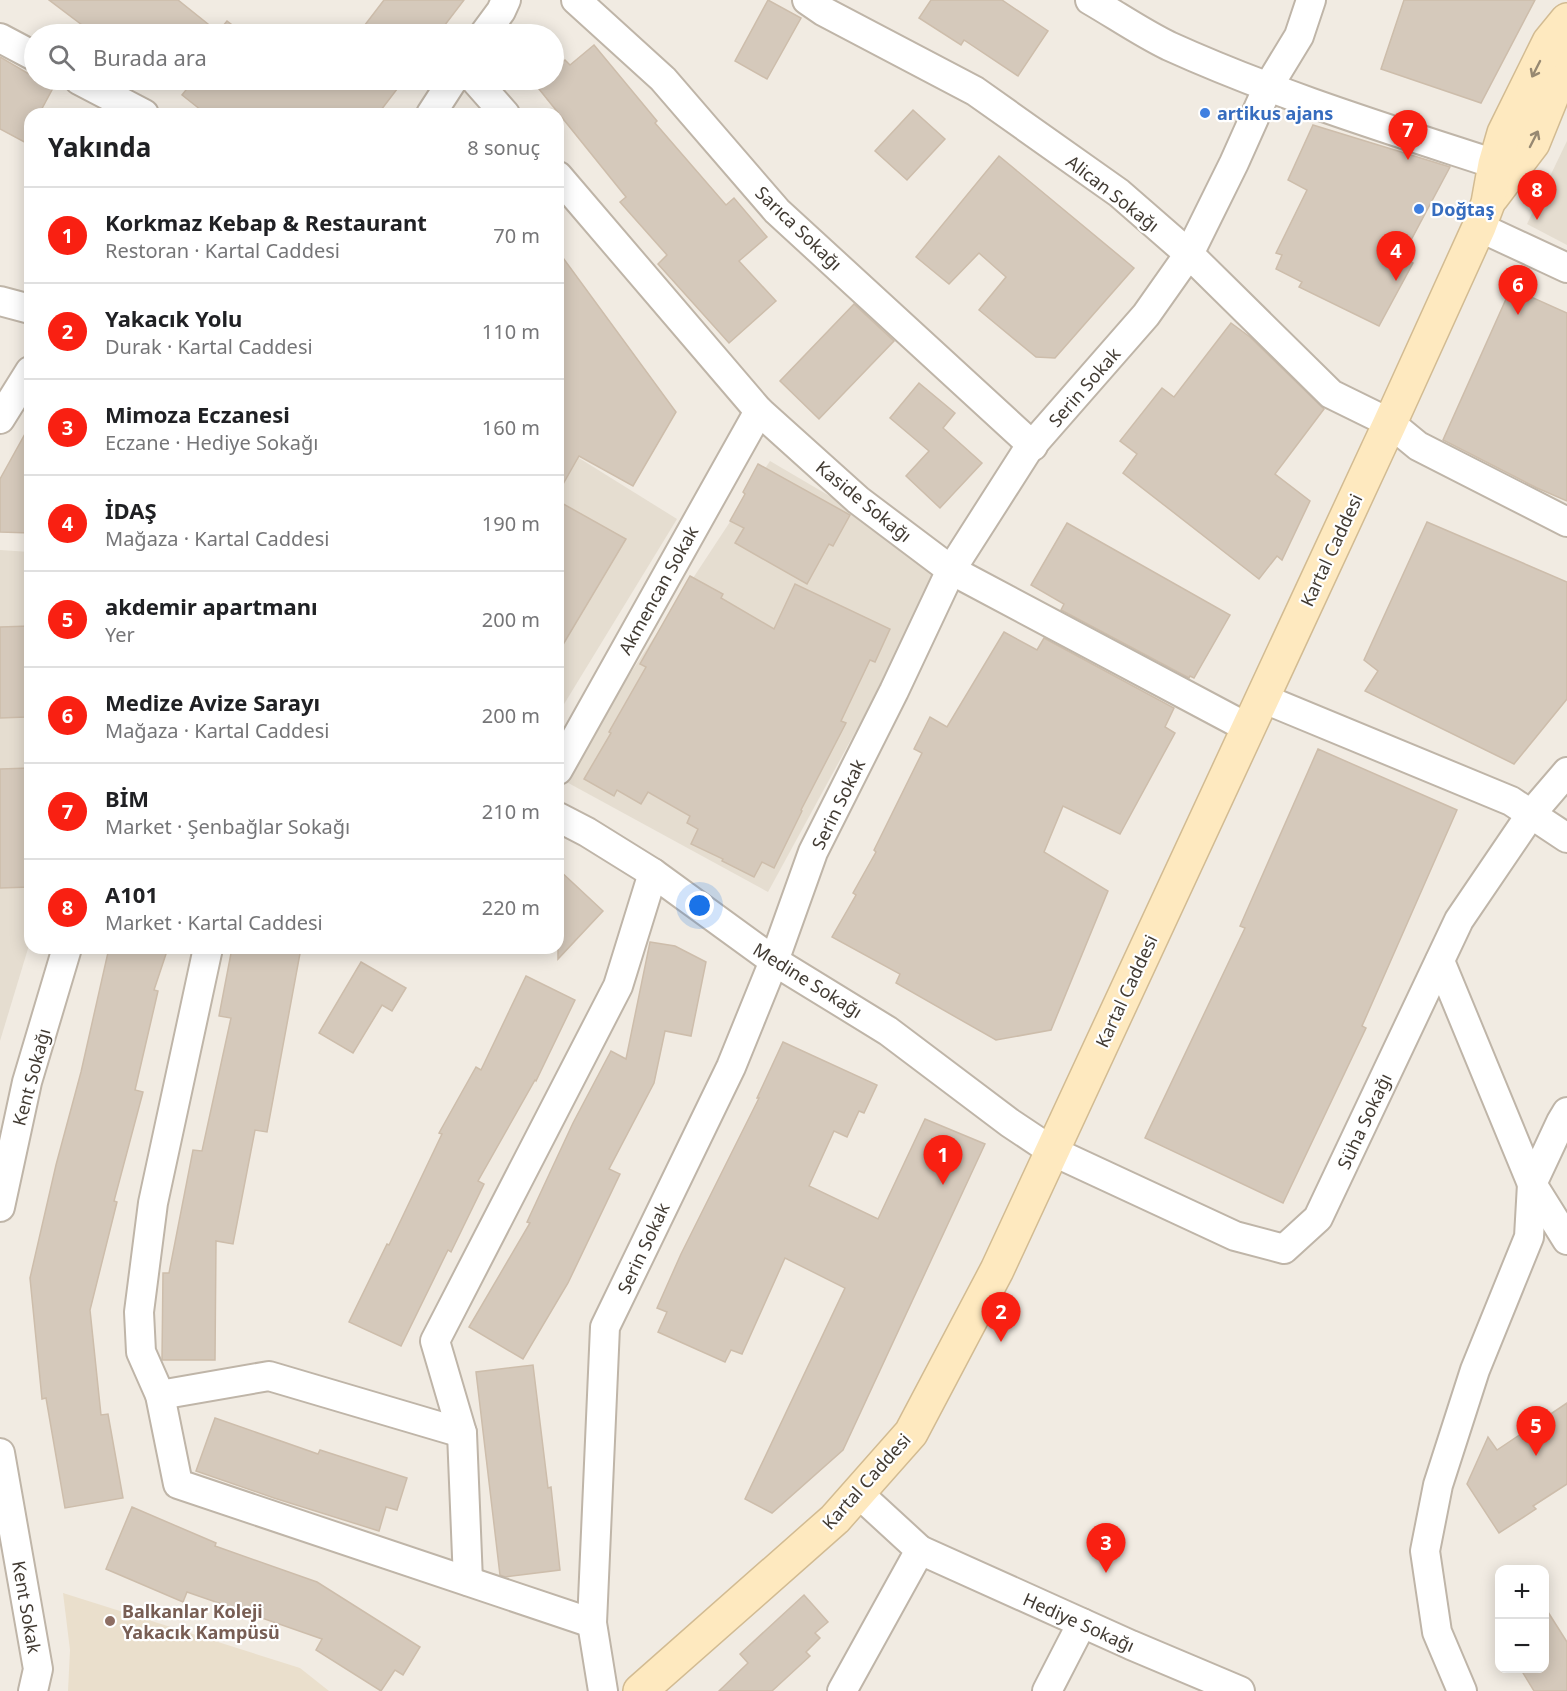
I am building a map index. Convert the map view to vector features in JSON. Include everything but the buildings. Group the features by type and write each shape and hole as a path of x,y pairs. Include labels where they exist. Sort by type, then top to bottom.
{"main road":[{"name":"Kartal Caddesi","path":"1483,215 1504,133 1549,42 1567,20"},
{"name":"Kartal Caddesi","path":"640,1691 835,1519 911,1432 997,1269 1390,423 1483,215 1533,143 1567,59"}],"street":[{"name":"Sarıca Sokağı","path":"576,0 663,79 777,211 1033,446"},
{"name":"Alican Sokağı","path":"807,0 823,11 975,91 1119,194 1189,254 1331,394 1390,423 1418,446 1567,522"},
{"path":"1090,0 1167,45 1268,87 1495,164"},
{"name":"Serin Sokak","path":"603,1691 592,1623 605,1327 731,1067 774,961 813,852 894,691 951,570 1027,451 1146,315 1189,254 1268,87 1299,36 1311,0"},
{"path":"489,24 498,4"},
{"path":"0,38 24,51"},
{"path":"98,90 133,108"},
{"path":"435,108 447,90"},
{"path":"484,90 500,108"},
{"name":"Kaside Sokağı","path":"564,183 759,411 858,500 951,570 1248,728"},
{"path":"1483,215 1567,268"},
{"path":"0,301 24,307"},
{"path":"0,419 24,381"},
{"name":"Akmencan Sokak","path":"564,759 759,411"},
{"path":"1262,698 1511,801 1567,838"},
{"name":"Süha Sokağı","path":"1052,1151 1235,1236 1284,1249 1318,1218 1459,920 1531,814 1567,772"},
{"name":"Medine Sokağı","path":"564,820 653,873 774,961 888,1031 1010,1123 1052,1151"},
{"path":"468,1581 462,1433 435,1341 618,986 653,873"},
{"name":"Kent Sokağı","path":"0,1207 27,1082 65,954"},
{"path":"207,954 153,1203 139,1312 141,1352 159,1395 178,1484 592,1623"},
{"path":"1440,961 1532,1184 1567,1240"},
{"path":"1462,1691 1437,1632 1425,1551 1438,1485 1475,1370 1529,1237 1532,1184 1567,1112"},
{"path":"159,1395 269,1376 462,1433"},
{"name":"Kent Sokak","path":"0,1453 38,1669 33,1691"},
{"name":"Hediye Sokağı","path":"858,1493 920,1550 1131,1645 1240,1691"},
{"path":"842,1691 920,1550"},
{"path":"1047,1691 1082,1623"}],"shaded area":[{"path":"1567,141 1567,245 1527,224"},
{"path":"564,449 677,519 564,704"},
{"path":"770,461 937,559 937,582 768,892 564,781 564,774"},
{"path":"0,550 24,552 24,954 26,954 0,1041"},
{"name":"Balkanlar Koleji Yakacık Kampüsü","path":"63,1593 300,1668 329,1691 68,1691 70,1650"}],"place":[{"name":"artikus ajans","path":"1205,113"},
{"name":"BİM","path":"1408,160"},
{"name":"Doğtaş","path":"1419,209"},
{"name":"A101","path":"1537,220"},
{"name":"İDAŞ","path":"1396,281"},
{"name":"Medize Avize Sarayı","path":"1518,315"},
{"name":"Korkmaz Kebap & Restaurant","path":"943,1185"},
{"name":"Yakacık Yolu","path":"1001,1342"},
{"name":"akdemir apartmanı","path":"1536,1456"},
{"name":"Mimoza Eczanesi","path":"1106,1573"},
{"name":"Balkanlar Koleji Yakacık Kampüsü","path":"110,1621"}]}
